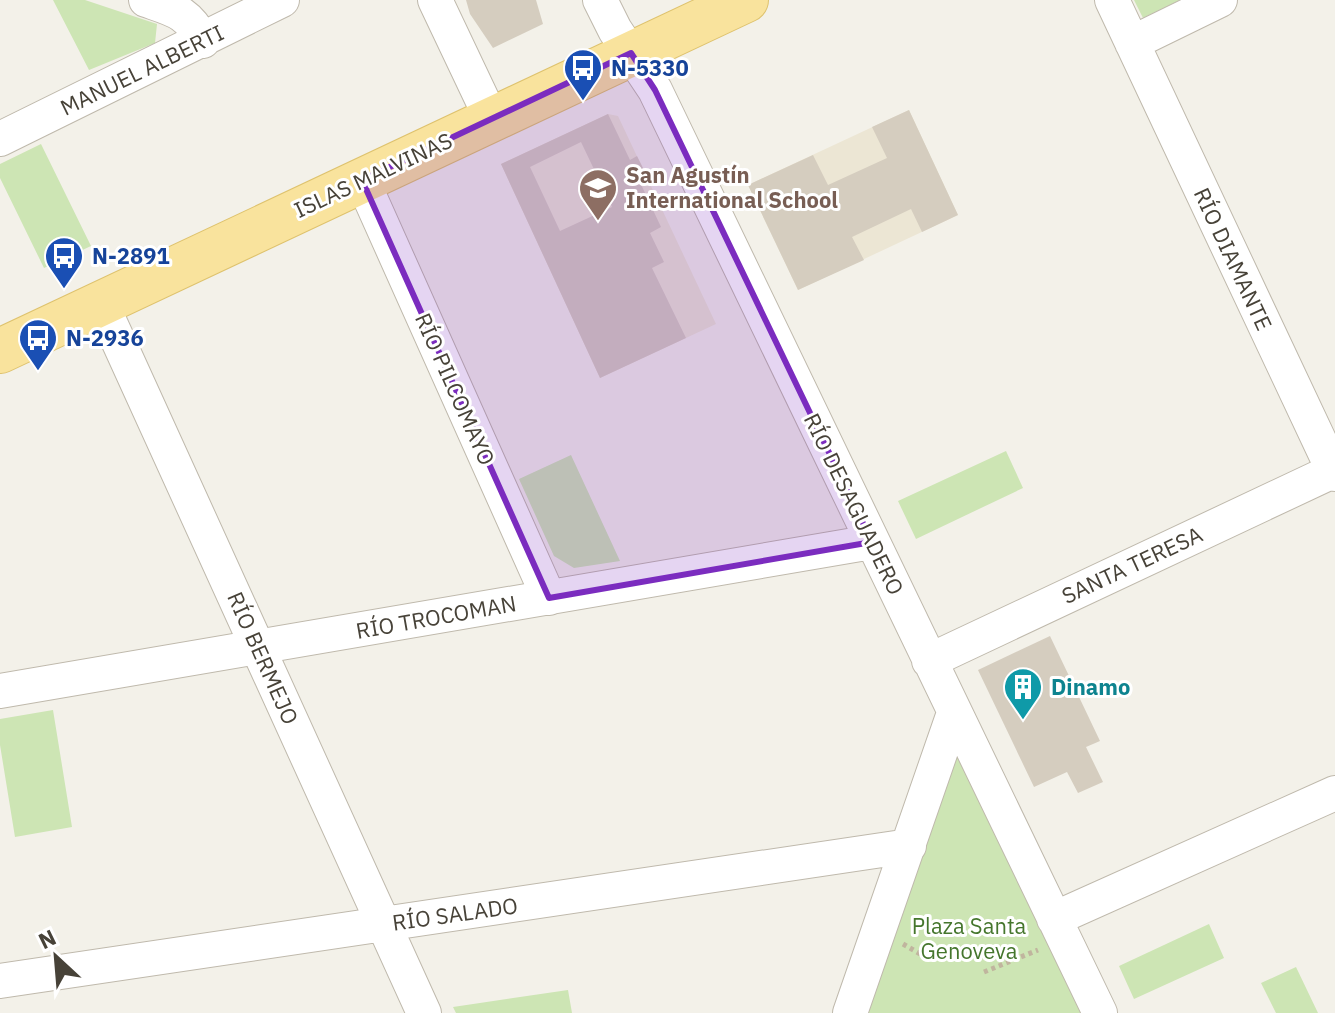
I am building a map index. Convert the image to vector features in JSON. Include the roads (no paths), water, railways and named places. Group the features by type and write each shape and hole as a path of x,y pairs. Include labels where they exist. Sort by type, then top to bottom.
{"main road":[{"name":"ISLAS MALVINAS","path":"0,351 746,0"}],"street":[{"path":"146,0 184,15 203,41"},
{"name":"MANUEL ALBERTI","path":"0,139 282,0"},
{"path":"435,0 491,118"},
{"name":"RÍO DESAGUADERO","path":"600,0 610,22 655,90 954,713 1052,932 1100,1013"},
{"name":"RÍO DIAMANTE","path":"1112,0 1334,472"},
{"path":"1132,43 1220,0"},
{"name":"RÍO PILCOMAYO","path":"362,180 549,598"},
{"name":"RÍO BERMEJO","path":"101,303 424,1013"},
{"name":"SANTA TERESA","path":"929,661 1334,472"},
{"name":"RÍO TROCOMAN","path":"0,691 872,542"},
{"path":"850,1013 954,713"},
{"path":"1052,932 1335,793"},
{"name":"RÍO SALADO","path":"0,981 909,846"}],"place":[{"name":"N-5330","path":"583,102"},
{"name":"San Agustín International School","path":"598,222"},
{"name":"N-2891","path":"64,290"},
{"name":"N-2936","path":"38,372"},
{"name":"Dinamo","path":"1023,721"}],"park label":[{"name":"Plaza Santa Genoveva","path":"969,938"}]}
